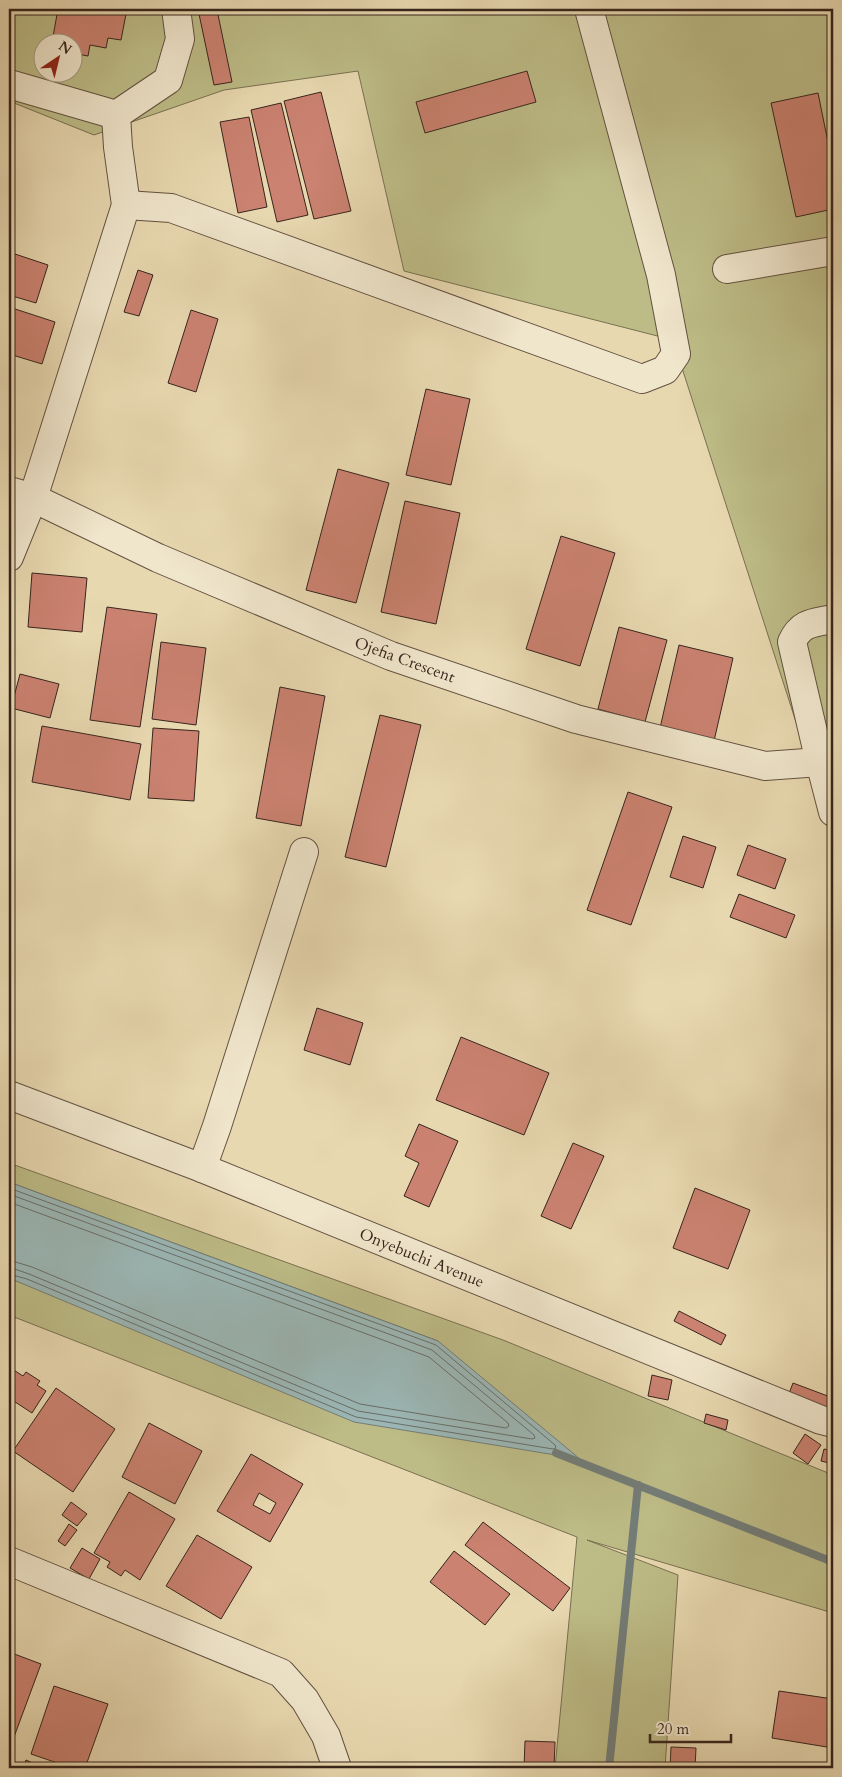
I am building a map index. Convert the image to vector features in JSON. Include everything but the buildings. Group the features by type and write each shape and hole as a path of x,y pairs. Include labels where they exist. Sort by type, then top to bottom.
{"street":[{"path":"116,115 168,80 180,39 176,9"},
{"path":"126,205 171,208 642,379 665,370 676,354 661,275 589,9"},
{"path":"9,84 116,115"},
{"path":"9,557 21,494 126,205 116,115"},
{"path":"727,269 833,251"},
{"name":"Ojefia Crescent","path":"21,494 158,558 391,656 576,719 765,766 817,763"},
{"path":"833,619 805,625 796,632 792,642 817,763 833,812"},
{"path":"202,1168 304,852"},
{"name":"Onyebuchi Avenue","path":"9,1096 202,1168 821,1420 833,1423"},
{"path":"9,1561 281,1673 305,1700 326,1736 338,1768"}],"shaded area":[{"path":"9,9 833,9 833,800 805,750 673,340 404,271 358,71 224,90 94,135 9,101"},
{"path":"9,1163 503,1340 833,1475 833,1613 587,1540 678,1575 665,1768 555,1768 577,1537 9,1315 9,1278 25,1284 438,1341 9,1182"}],"water":[{"path":"9,1182 438,1341 580,1459 354,1422 9,1278"}],"waterway":[{"path":"556,1453 833,1562"},
{"path":"609,1768 638,1485"}]}
